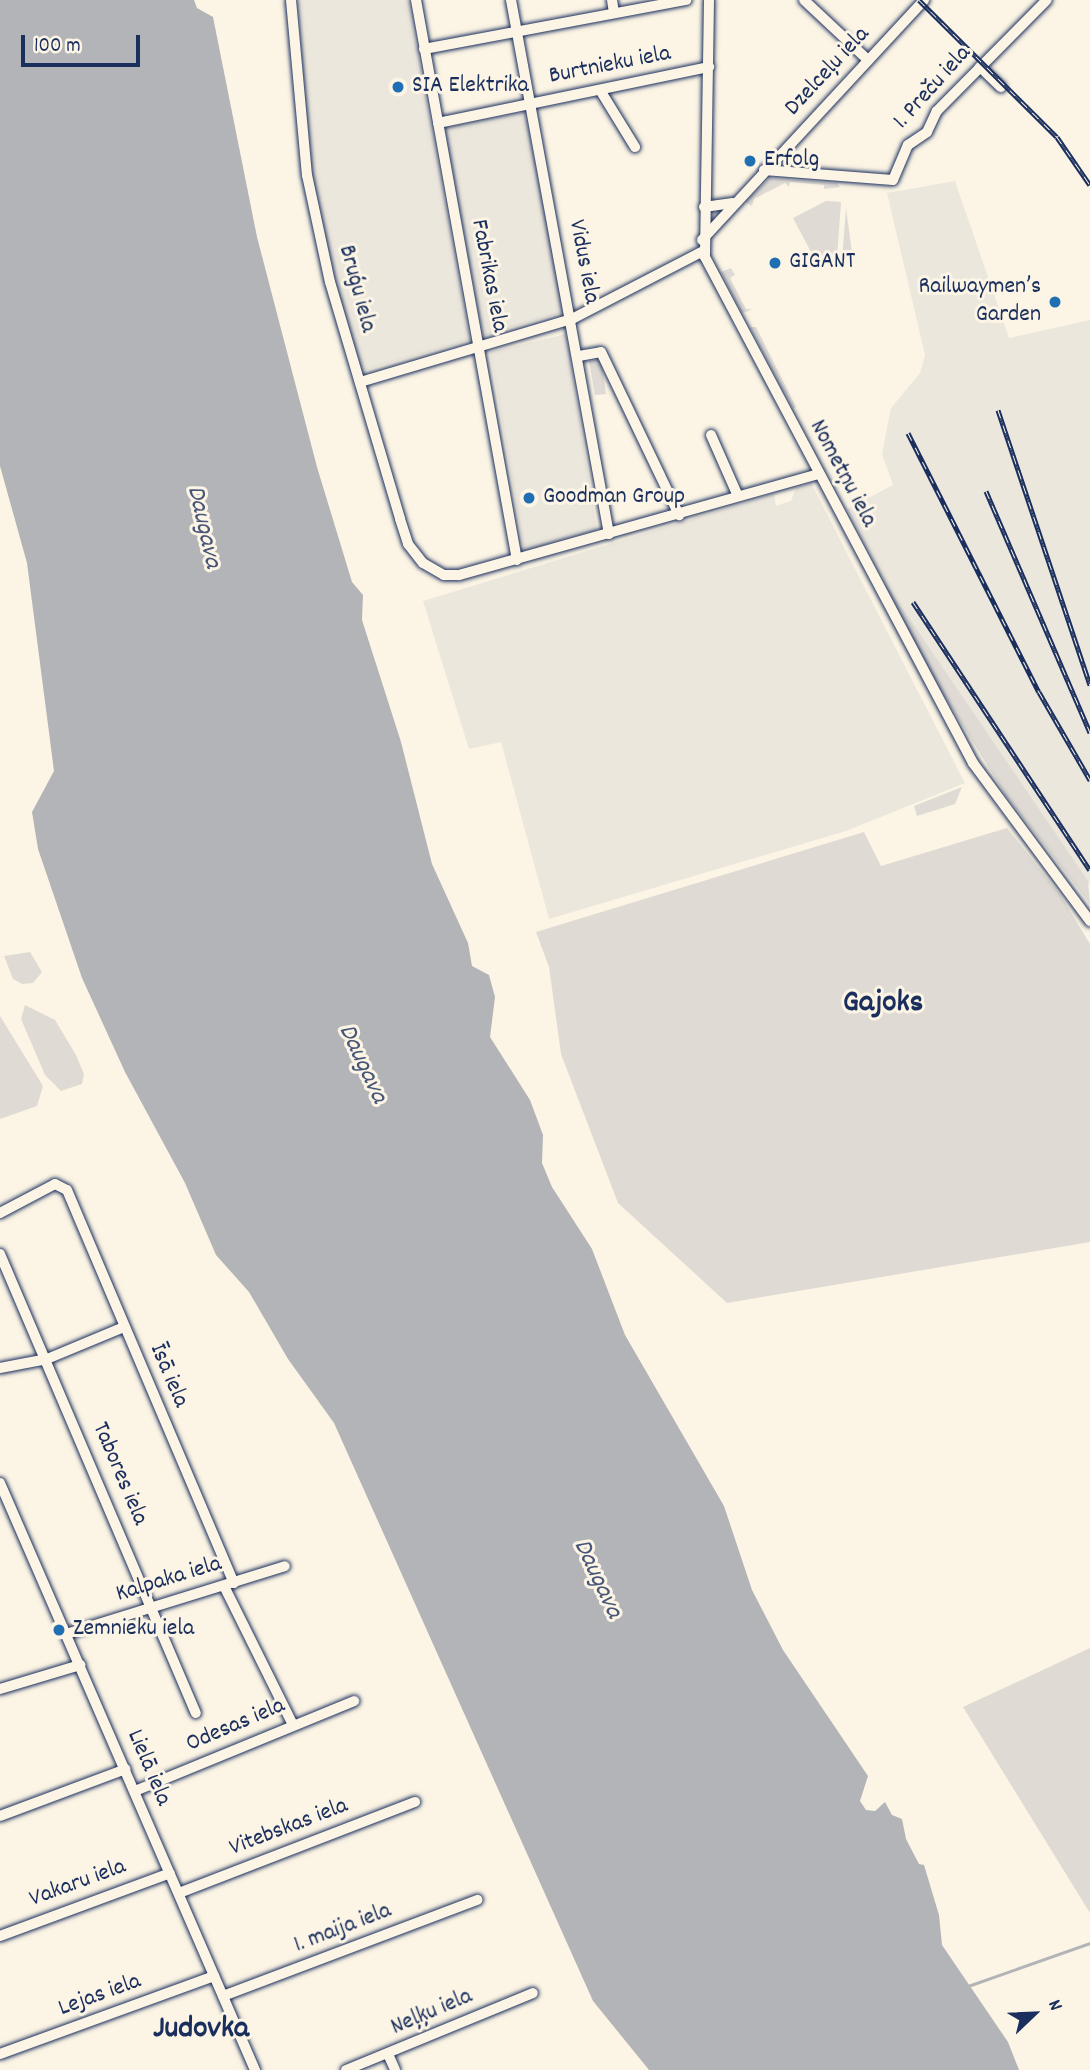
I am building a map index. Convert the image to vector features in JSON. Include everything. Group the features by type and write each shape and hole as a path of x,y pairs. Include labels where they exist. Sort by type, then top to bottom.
{"street":[{"name":"Bruģu iela","path":"291,0 307,175 332,289 408,544 435,572 458,575 517,560"},
{"name":"Fabrikas iela","path":"416,0 481,346 517,560"},
{"name":"Vidus iela","path":"511,0 579,356 609,534"},
{"path":"612,0 614,12"},
{"path":"424,49 686,0"},
{"path":"360,382 572,319 702,245 709,0"},
{"path":"804,0 868,60"},
{"name":"1. Preču iela","path":"764,170 893,180 908,145 928,132 937,111 1047,0"},
{"name":"Dzelceļu iela","path":"702,245 734,203 868,60 918,2"},
{"path":"980,66 1001,87"},
{"name":"Burtnieku iela","path":"438,123 709,67"},
{"path":"600,90 635,147"},
{"path":"704,207 734,203"},
{"name":"Nometņu iela","path":"702,245 819,474 973,763 1090,921"},
{"path":"579,356 601,352 679,515"},
{"path":"711,435 737,494"},
{"path":"517,560 679,515 737,494 819,474"},
{"name":"Īsā iela","path":"0,1213 55,1184 62,1186 124,1327 229,1585 293,1725"},
{"name":"Tabores iela","path":"0,1254 197,1713"},
{"path":"0,1368 47,1359 124,1327"},
{"name":"Lielā iela","path":"0,1483 256,2070"},
{"name":"Kalpaka iela","path":"66,1634 285,1566"},
{"path":"1,1688 79,1665"},
{"name":"Odesas iela","path":"135,1791 354,1701"},
{"path":"0,1816 126,1769"},
{"name":"Vitebskas iela","path":"179,1894 415,1802"},
{"name":"Vakaru iela","path":"0,1936 170,1873"},
{"name":"1. maija iela","path":"223,1996 477,1900"},
{"name":"Lejas iela","path":"0,2054 214,1976"},
{"name":"Neļķu iela","path":"346,2070 533,1993"},
{"path":"388,2054 395,2070"}],"shaded area":[{"path":"298,0 408,0 470,340 362,371 329,269 310,176"},
{"path":"525,112 564,312 483,336 444,128"},
{"path":"770,178 837,183 840,187 824,189 824,185 790,182 789,187 785,183 754,199 752,206 745,202"},
{"path":"955,181 1009,338 1090,320 1090,885 884,581 847,509 893,485 882,454 891,408 920,373 925,355 887,193"},
{"path":"826,201 841,202 837,258 820,269 793,218"},
{"path":"846,208 853,260 842,259"},
{"path":"731,268 735,275 730,278 746,309 752,309 746,312 742,313 721,272"},
{"path":"750,327 756,327 796,407 793,409"},
{"path":"566,334 597,530 524,551 490,352"},
{"path":"601,359 606,394 595,395 589,361"},
{"path":"811,483 965,783 846,831 549,919 501,742 469,749 423,601 774,494 776,506 791,501 796,488"},
{"path":"884,581 1088,881 1090,904 1007,797 908,637"},
{"path":"962,787 955,804 917,816 914,806"},
{"path":"1007,828 1061,896 1090,944 1090,1242 727,1303 618,1203 561,1054 549,967 536,932 864,832 881,866"},
{"path":"30,952 42,972 33,983 22,984 13,979 4,956"},
{"path":"25,1005 55,1020 76,1055 84,1074 82,1084 61,1091 45,1075 21,1019"},
{"path":"0,1016 43,1086 37,1106 0,1119"},
{"path":"1090,1648 1090,1913 963,1707"}],"water":[{"name":"Daugava","path":"0,0 194,0 197,8 213,17 257,237 317,467 352,582 363,595 362,620 401,742 432,864 468,943 472,966 489,975 495,997 490,1037 530,1100 543,1135 542,1163 552,1187 592,1249 625,1335 724,1506 752,1590 783,1650 868,1776 860,1801 866,1810 875,1811 885,1802 892,1815 902,1819 906,1839 919,1864 924,1865 939,1915 942,1945 1008,2042 1019,2070 649,2070 593,2001 334,1423 288,1359 249,1292 216,1255 185,1183 125,1072 82,978 38,849 32,812 54,771 27,563 0,466"}],"waterway":[{"path":"968,1986 1090,1943"}],"railway":[{"path":"919,0 1057,137 1090,185"},
{"path":"998,410 1090,685"},
{"path":"908,433 1039,692 1090,780"},
{"path":"986,491 1090,733"},
{"path":"913,602 1090,870"}],"place":[{"name":"SIA Elektrika","path":"398,87"},
{"name":"Erfolg","path":"750,161"},
{"name":"GIGANT","path":"775,263"},
{"name":"Railwaymen’s Garden","path":"1055,302"},
{"name":"Goodman Group","path":"529,498"},
{"name":"Zemnieku iela","path":"59,1630"}],"district":[{"name":"Gajoks","path":"883,1004"},
{"name":"Judovka","path":"201,2030"}]}
